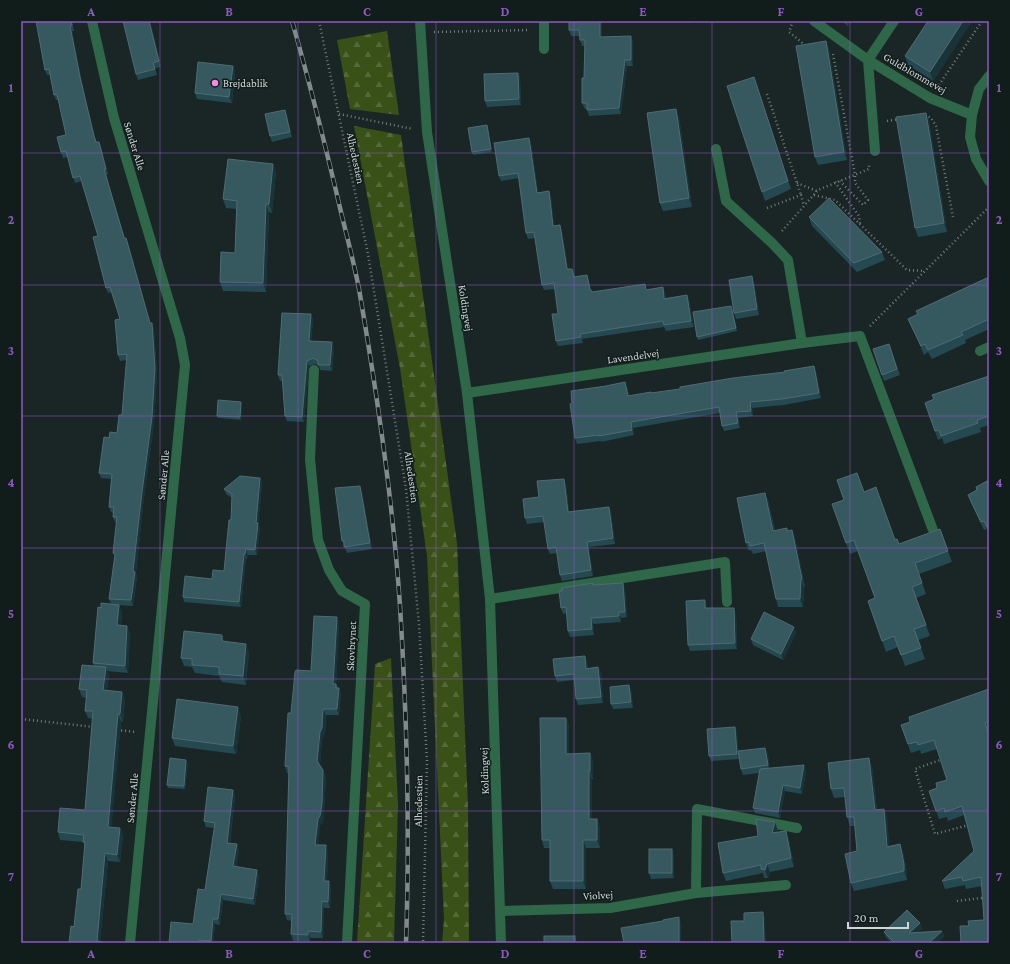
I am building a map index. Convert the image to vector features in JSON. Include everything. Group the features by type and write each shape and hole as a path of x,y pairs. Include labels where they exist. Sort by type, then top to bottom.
{"street":[{"name":"Sønder Alle","path":"92,21 114,118 180,338 184,365 130,943"},
{"name":"Koldingvej","path":"420,21 427,132 467,393 490,599 502,943"},
{"name":"Guldblommevej","path":"814,21 868,60 930,98 972,115"},
{"name":"Guldblommevej","path":"875,151 868,60 894,21"},
{"path":"544,25 544,49"},
{"path":"989,76 979,89 972,115 970,137 976,160 989,181"},
{"path":"716,149 726,201 772,243 788,260 802,343"},
{"path":"860,336 933,530"},
{"name":"Lavendelvej","path":"467,393 802,343 860,336"},
{"name":"Skovbrynet","path":"314,370 310,460 318,540 329,570 342,591 365,604 347,943"},
{"path":"490,599 725,562 727,602"},
{"path":"696,892 697,809 797,828"},
{"name":"Violvej","path":"501,911 610,908 696,892 786,885"}],"path":[{"name":"Alhedestien","path":"319,21 368,254 406,489 419,624 427,761 423,943"},
{"path":"793,21 789,32 806,46 813,45"},
{"path":"930,98 982,21"},
{"path":"420,32 544,25"},
{"path":"833,52 855,174 855,183 868,200 864,205 840,181"},
{"path":"767,94 804,206"},
{"path":"339,114 427,132"},
{"path":"918,116 925,115 931,118 936,126 952,217"},
{"path":"873,129 876,123 904,118"},
{"path":"772,243 817,191 835,182 869,169 868,162"},
{"path":"835,182 859,216 860,224"},
{"path":"797,183 817,191"},
{"path":"767,208 801,195"},
{"path":"814,195 835,200 907,270 925,271"},
{"path":"860,336 989,207"},
{"path":"21,719 96,727"},
{"path":"111,729 150,733"},
{"path":"945,759 915,769 935,834 974,824"},
{"path":"958,901 989,897"}],"green space":[{"path":"387,31 399,115 350,109 337,40"},
{"path":"354,126 401,135 457,543 468,806 469,943 442,943 444,919 427,556 400,368"},
{"path":"391,658 398,805 394,943 357,943 375,664"}],"building":[{"path":"36,21 71,21 72,25 70,26 80,77 94,136 96,142 99,142 106,169 104,169 124,238 126,238 150,323 152,323 155,368 152,417 142,492 131,600 109,599 115,554 113,553 117,517 113,517 114,507 109,507 112,474 99,473 104,437 109,438 110,432 117,433 119,415 122,415 127,354 118,355 115,320 120,319 110,287 106,288 93,237 98,236 80,176 73,178 66,151 61,152 57,137 66,135 57,94 54,95 49,69 45,70"},
{"path":"123,21 149,21 159,61 153,63 155,69 136,74"},
{"path":"569,21 600,21 600,37 631,36 631,60 625,60 619,108 587,110 587,103 582,103 585,40 580,40 579,30 569,30"},
{"path":"928,21 963,21 930,72 905,56"},
{"path":"826,41 844,152 815,157 796,46"},
{"name":"Brejdablik","path":"198,62 233,66 229,97 195,93"},
{"path":"518,73 519,99 485,101 484,74"},
{"path":"754,77 788,181 762,192 727,86"},
{"path":"676,109 689,198 660,203 647,113"},
{"path":"285,110 290,132 270,136 265,114"},
{"path":"926,113 944,223 915,228 896,117"},
{"path":"487,125 491,149 472,152 468,128"},
{"path":"529,138 537,193 549,191 553,226 560,225 567,269 572,269 574,277 587,275 590,290 592,292 645,284 646,290 663,287 664,299 687,295 691,321 664,325 663,321 580,334 581,337 556,341 552,314 558,314 554,283 542,285 534,232 526,233 518,173 499,176 494,143"},
{"path":"228,159 273,164 269,204 266,204 263,283 220,282 221,252 235,253 237,201 223,199"},
{"path":"829,198 882,252 854,263 809,217"},
{"path":"752,276 757,309 734,313 729,280"},
{"path":"989,277 989,319 961,332 963,335 928,350 925,344 921,346 908,319 918,314 916,311"},
{"path":"731,306 736,328 697,337 693,312"},
{"path":"282,313 311,314 309,341 332,342 330,365 318,365 318,361 313,358 307,361 302,417 285,416 282,375 278,375"},
{"path":"889,344 897,369 882,375 873,349"},
{"path":"814,366 819,393 750,402 751,411 736,412 738,423 722,426 719,407 631,422 632,430 599,436 575,438 570,404 572,403 571,391 625,382 628,396 680,389 680,387 733,378 785,372 784,371"},
{"path":"989,376 989,416 977,420 978,423 941,436 939,430 935,431 925,403 934,399 932,395"},
{"path":"218,400 241,402 240,417 217,416"},
{"path":"857,473 864,492 876,487 895,540 897,539 899,544 940,529 948,551 915,563 922,583 912,587 926,625 914,629 921,648 901,655 894,636 882,641 868,601 875,598 854,540 846,543 832,504 844,500 837,480"},
{"path":"240,476 260,478 255,550 246,549 244,554 239,602 183,597 185,576 212,579 213,570 224,571 229,520 231,520 232,494 224,489"},
{"path":"564,479 568,512 609,507 613,538 587,542 591,570 560,575 556,547 548,549 543,516 525,518 523,499 539,497 537,481"},
{"path":"989,480 989,526 987,527 984,521 981,522 968,495 977,490 976,487"},
{"path":"360,486 370,543 344,547 335,488"},
{"path":"765,493 773,531 787,528 787,531 792,530 802,579 800,599 776,599 764,543 750,546 749,542 746,543 737,498"},
{"path":"593,583 593,585 623,583 625,612 619,612 619,616 591,618 592,629 568,631 566,607 561,608 559,591 562,591 562,588"},
{"path":"705,600 705,608 734,608 735,643 688,645 686,601"},
{"path":"101,603 119,605 117,625 127,626 125,666 93,663 98,607 101,608"},
{"path":"764,612 794,627 781,654 751,639"},
{"path":"314,616 337,617 333,684 336,684 336,688 339,688 337,709 323,709 317,761 323,770 322,804 318,819 315,845 326,845 324,881 329,881 328,902 322,901 321,932 308,931 308,935 291,934 292,914 285,914 289,767 285,766 288,713 291,713 295,672 296,670 311,671"},
{"path":"184,631 222,635 222,641 246,644 243,676 219,674 219,667 192,665 192,659 181,658"},
{"path":"585,656 586,669 598,667 601,697 576,699 574,674 555,676 553,659"},
{"path":"82,665 106,667 103,690 122,692 120,714 118,714 108,827 120,828 117,855 105,853 97,941 103,943 69,943 71,926 74,927 78,889 81,889 85,842 83,842 84,835 58,832 60,808 85,810 93,711 85,711 87,690 79,689"},
{"path":"629,685 631,702 611,704 610,687"},
{"path":"989,689 989,721 985,723 989,735 989,943 961,943 960,926 969,926 968,921 984,920 981,877 963,881 962,877 942,881 974,851 962,806 945,812 944,808 936,811 929,791 937,788 936,783 947,780 934,740 918,745 917,742 908,744 901,725 910,722 909,717"},
{"path":"177,699 238,707 233,746 172,738"},
{"path":"540,718 566,718 566,754 590,753 589,819 597,819 597,840 583,840 583,881 550,881 550,840 542,840"},
{"path":"735,727 737,754 709,756 707,729"},
{"path":"765,748 768,765 741,769 738,751"},
{"path":"170,758 186,760 184,786 167,785"},
{"path":"869,758 875,810 884,809 887,847 900,844 904,871 851,883 845,854 857,851 854,817 847,817 844,788 831,789 828,763"},
{"path":"804,765 800,788 783,785 778,812 753,808 760,769"},
{"path":"208,787 233,790 227,843 237,844 233,866 257,870 253,899 221,894 218,919 213,919 211,941 199,940 199,943 169,943 171,922 193,924 198,889 205,890 215,823 204,821"},
{"path":"756,819 775,822 772,833 786,831 791,858 767,864 765,870 761,869 761,865 723,873 718,843 758,836"},
{"path":"649,849 672,849 672,873 649,873"},
{"path":"907,910 920,923 909,933 942,931 929,943 895,943 884,932"},
{"path":"763,912 764,943 732,943 731,921 744,921 744,913"},
{"path":"679,917 679,943 624,943 621,928"},
{"path":"544,936 575,936 575,943 544,943"}],"railway":[{"path":"292,21 318,116 357,279 366,328 389,487 400,606 404,690 408,817 406,943"}],"place":[{"name":"Brejdablik","path":"215,83"}]}
